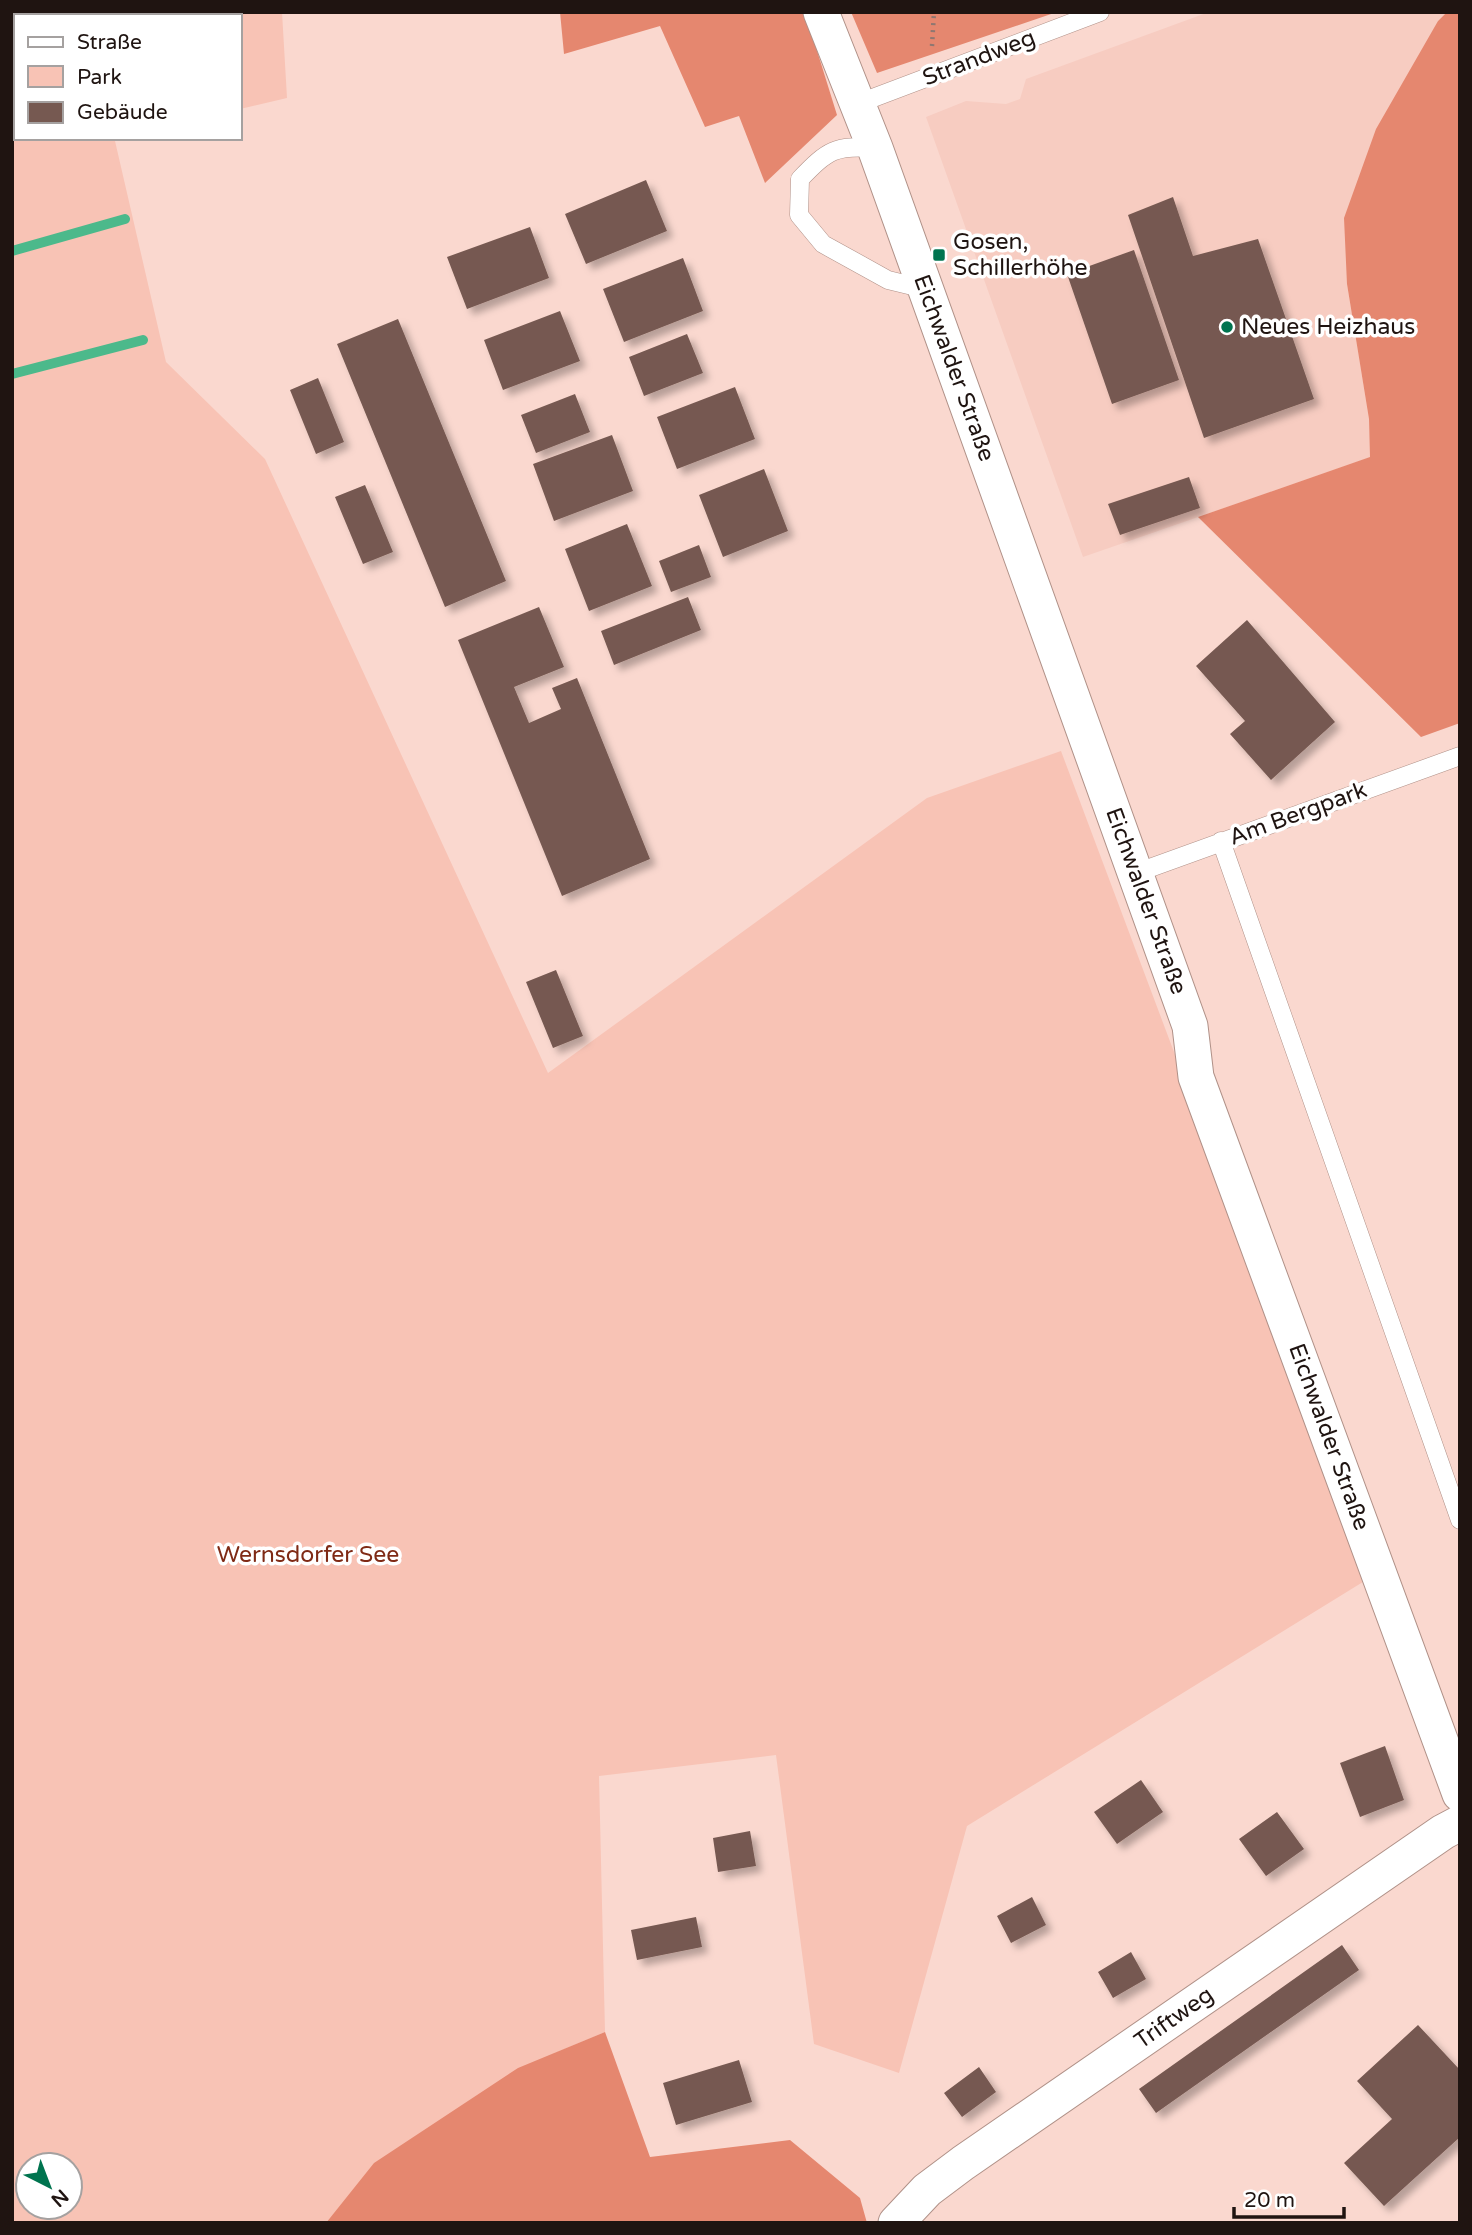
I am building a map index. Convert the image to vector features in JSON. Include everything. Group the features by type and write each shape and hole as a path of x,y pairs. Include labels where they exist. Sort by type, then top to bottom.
{"street":[{"name":"Eichwalder Straße","path":"821,12 875,148 1190,1026 1196,1077 1460,1794"},
{"name":"Triftweg","path":"895,2223 927,2190 963,2163 1443,1832 1460,1823"}],"lane":[{"name":"Strandweg","path":"857,104 1100,12"},
{"path":"875,148 851,146 823,155 800,178 799,215 822,244 888,280 926,289"},
{"name":"Am Bergpark","path":"1136,873 1460,756"},
{"path":"1221,841 1460,1520"}],"shaded area":[{"path":"560,12 805,12 837,115 765,183 739,116 705,127 660,26 564,54"},
{"path":"851,12 1057,12 877,73"},
{"path":"1209,12 1447,12 1438,21 1347,284 1369,419 1371,457 1083,557 926,117 966,101 1006,104 1020,99 1026,79"},
{"path":"1447,12 1460,12 1460,723 1421,737 1198,517 1370,457 1369,419 1347,284 1344,218 1376,129 1438,21"},
{"path":"605,2032 650,2157 790,2140 860,2198 867,2223 326,2223 374,2163 518,2068"}],"green space":[{"name":"Wernsdorfer See","path":"12,12 282,12 287,98 242,109 242,14 14,14 14,140 118,140 115,141 166,362 265,459 548,1073 927,798 1061,751 1371,1577 967,1826 899,2073 814,2044 776,1755 599,1776 605,2032 555,2053 553,2223 12,2223"}],"building":[{"path":"646,180 667,231 586,264 565,214"},
{"name":"Neues Heizhaus","path":"1173,197 1193,256 1258,239 1314,399 1204,438 1128,215"},
{"path":"530,227 549,278 467,309 447,257"},
{"path":"1134,250 1179,380 1112,404 1067,274"},
{"path":"683,258 703,311 624,342 603,289"},
{"path":"560,311 580,361 503,390 484,340"},
{"path":"398,319 506,581 445,607 337,344"},
{"path":"687,334 703,373 644,396 629,357"},
{"path":"318,378 344,442 316,454 290,390"},
{"path":"735,387 755,439 677,469 657,417"},
{"path":"575,394 590,432 536,453 521,415"},
{"path":"612,435 633,491 554,521 533,464"},
{"path":"764,469 788,531 723,557 699,495"},
{"path":"1189,477 1200,508 1120,535 1108,504"},
{"path":"365,485 393,552 363,564 335,497"},
{"path":"627,524 652,586 589,611 565,549"},
{"path":"699,545 711,577 671,592 659,561"},
{"path":"688,597 701,630 614,665 601,631"},
{"path":"539,607 564,667 514,687 529,723 561,709 552,688 577,678 650,859 562,896 458,640"},
{"path":"1247,620 1335,722 1271,780 1230,734 1245,721 1196,666"},
{"path":"556,970 583,1036 553,1048 526,982"},
{"path":"1385,1746 1404,1800 1360,1817 1340,1763"},
{"path":"1141,1780 1163,1812 1117,1844 1094,1812"},
{"path":"1277,1812 1304,1849 1266,1876 1239,1839"},
{"path":"750,1831 756,1866 718,1872 713,1838"},
{"path":"1032,1897 1046,1925 1011,1943 997,1916"},
{"path":"696,1917 702,1947 637,1960 631,1930"},
{"path":"1342,1945 1359,1970 1156,2113 1139,2089"},
{"path":"1131,1952 1146,1979 1113,1998 1098,1972"},
{"path":"1418,2025 1460,2070 1460,2137 1384,2206 1344,2163 1392,2119 1357,2081"},
{"path":"739,2060 752,2102 676,2125 663,2083"},
{"path":"979,2067 996,2092 962,2117 944,2093"}],"waterway":[{"path":"12,251 125,219"},
{"path":"12,374 143,340"}],"place":[{"name":"Gosen, Schillerhöhe","path":"939,255"},
{"name":"Neues Heizhaus","path":"1227,327"}]}
